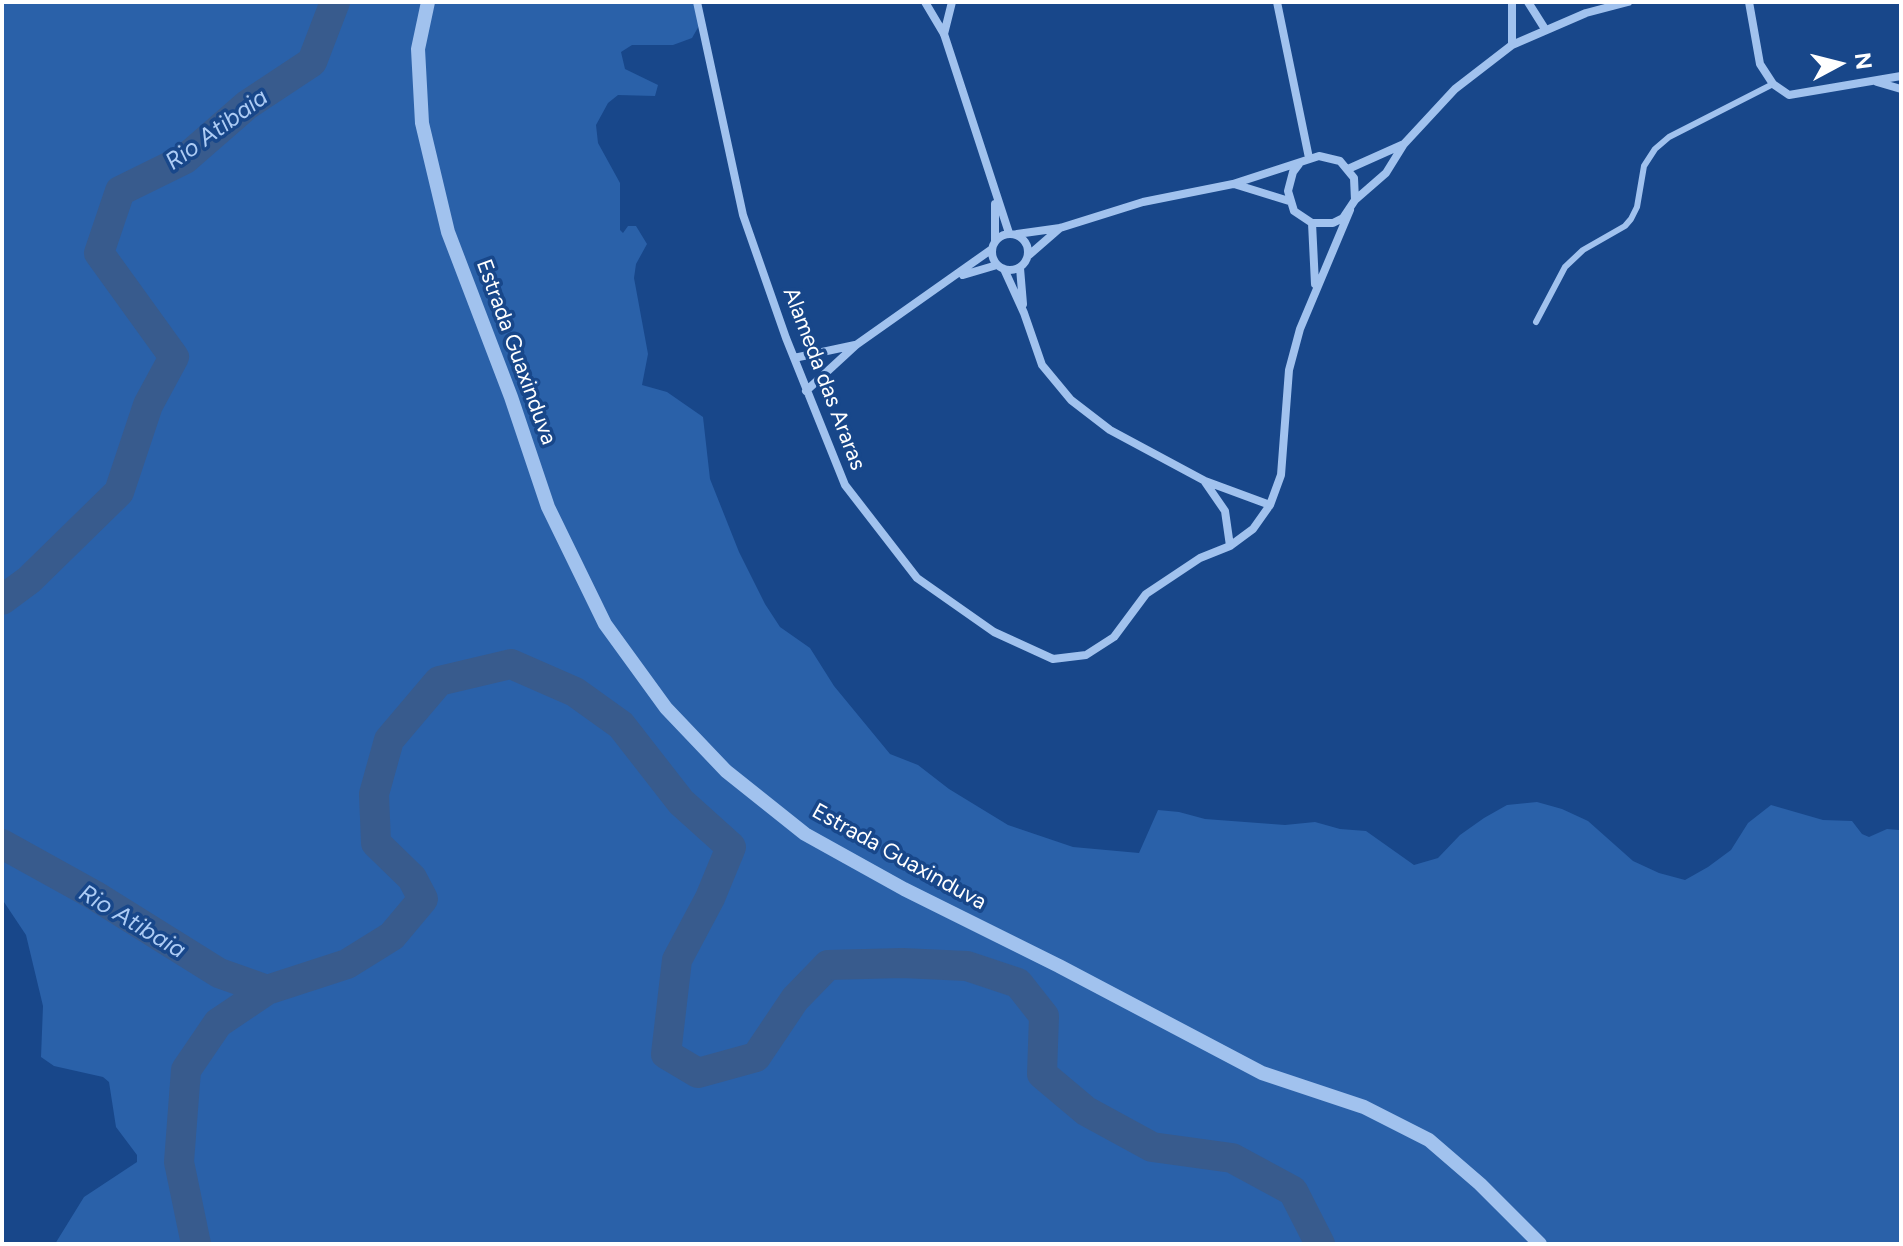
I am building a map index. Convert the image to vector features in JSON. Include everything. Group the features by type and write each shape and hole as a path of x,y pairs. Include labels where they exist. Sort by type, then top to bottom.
{"street":[{"name":"Estrada Guaxinduva","path":"428,2 418,49 422,123 448,232 511,397 548,507 605,624 666,708 726,771 805,834 904,889 1262,1073 1364,1107 1429,1140 1480,1184 1540,1244"},
{"name":"Alameda das Araras","path":"697,2 743,215 806,391 845,485 917,578 994,632 1053,659 1086,655 1114,637 1146,594 1200,558 1230,546 1253,529 1270,505 1281,475 1289,370 1300,329 1350,210"},
{"path":"925,2 944,34 995,195 1013,234 1024,239 1029,255"},
{"path":"944,34 952,2"},
{"path":"1277,2 1309,158"},
{"path":"1512,2 1512,45"},
{"path":"1528,2 1545,29"},
{"path":"1299,164 1289,181 1289,201 1302,219 1312,223 1333,223 1386,173 1404,144 1455,89 1512,45 1586,13 1628,2"},
{"path":"1749,2 1760,64 1773,84 1789,95 1901,76"},
{"path":"1876,82 1901,89"},
{"path":"1348,169 1404,144"},
{"path":"806,391 856,345 955,277 994,245 1001,235 1060,228 1143,202 1233,184 1299,164 1309,158 1330,157 1348,169 1354,178 1355,200"},
{"path":"1233,184 1289,201"},
{"path":"995,195 992,257 1024,313 1042,365 1071,400 1110,430 1205,481 1270,505"},
{"path":"1312,223 1315,289"},
{"path":"955,277 1000,267 1020,268 1029,255 1060,228"},
{"path":"1020,268 1024,313"},
{"path":"794,358 856,345"},
{"path":"1205,481 1225,511 1230,546"}],"lane":[{"path":"1536,322 1565,267 1583,250 1625,226 1631,219 1637,207 1644,166 1655,149 1669,137 1773,84"}],"shaded area":[{"path":"2,2 701,2 700,24 692,38 673,45 632,45 621,52 625,69 658,85 655,96 618,95 608,103 596,125 598,143 620,183 620,230 623,233 628,226 636,226 647,244 636,264 634,278 648,354 642,385 667,392 703,417 710,479 739,552 765,604 780,627 810,648 834,686 890,754 918,765 949,789 1008,825 1073,847 1139,853 1158,810 1205,819 1285,825 1315,822 1340,829 1366,831 1414,865 1438,858 1460,835 1507,805 1537,802 1588,821 1633,861 1685,880 1731,850 1748,823 1771,805 1823,820 1852,821 1862,834 1869,837 1887,829 1899,830 1901,1244 55,1244 84,1197 137,1162 137,1155 116,1127 109,1082 103,1077 54,1066 41,1057 43,1006 26,935 2,899"}],"waterway":[{"name":"Rio Atibaia","path":"2,600 29,580 119,492 148,405 174,357 99,253 120,191 185,159 247,105 312,62 335,2"},
{"path":"196,1244 179,1162 186,1070 218,1023 267,990 347,964 392,936 423,899 412,878 376,843 374,794 389,740 439,681 511,664 575,692 621,725 681,802 731,847 710,898 677,960 666,1054 698,1073 756,1057 795,999 828,965 902,963 967,966 1018,983 1044,1016 1042,1074 1086,1111 1152,1147 1232,1158 1293,1191 1320,1244"},
{"name":"Rio Atibaia","path":"2,844 94,895 219,973 267,990"}]}
